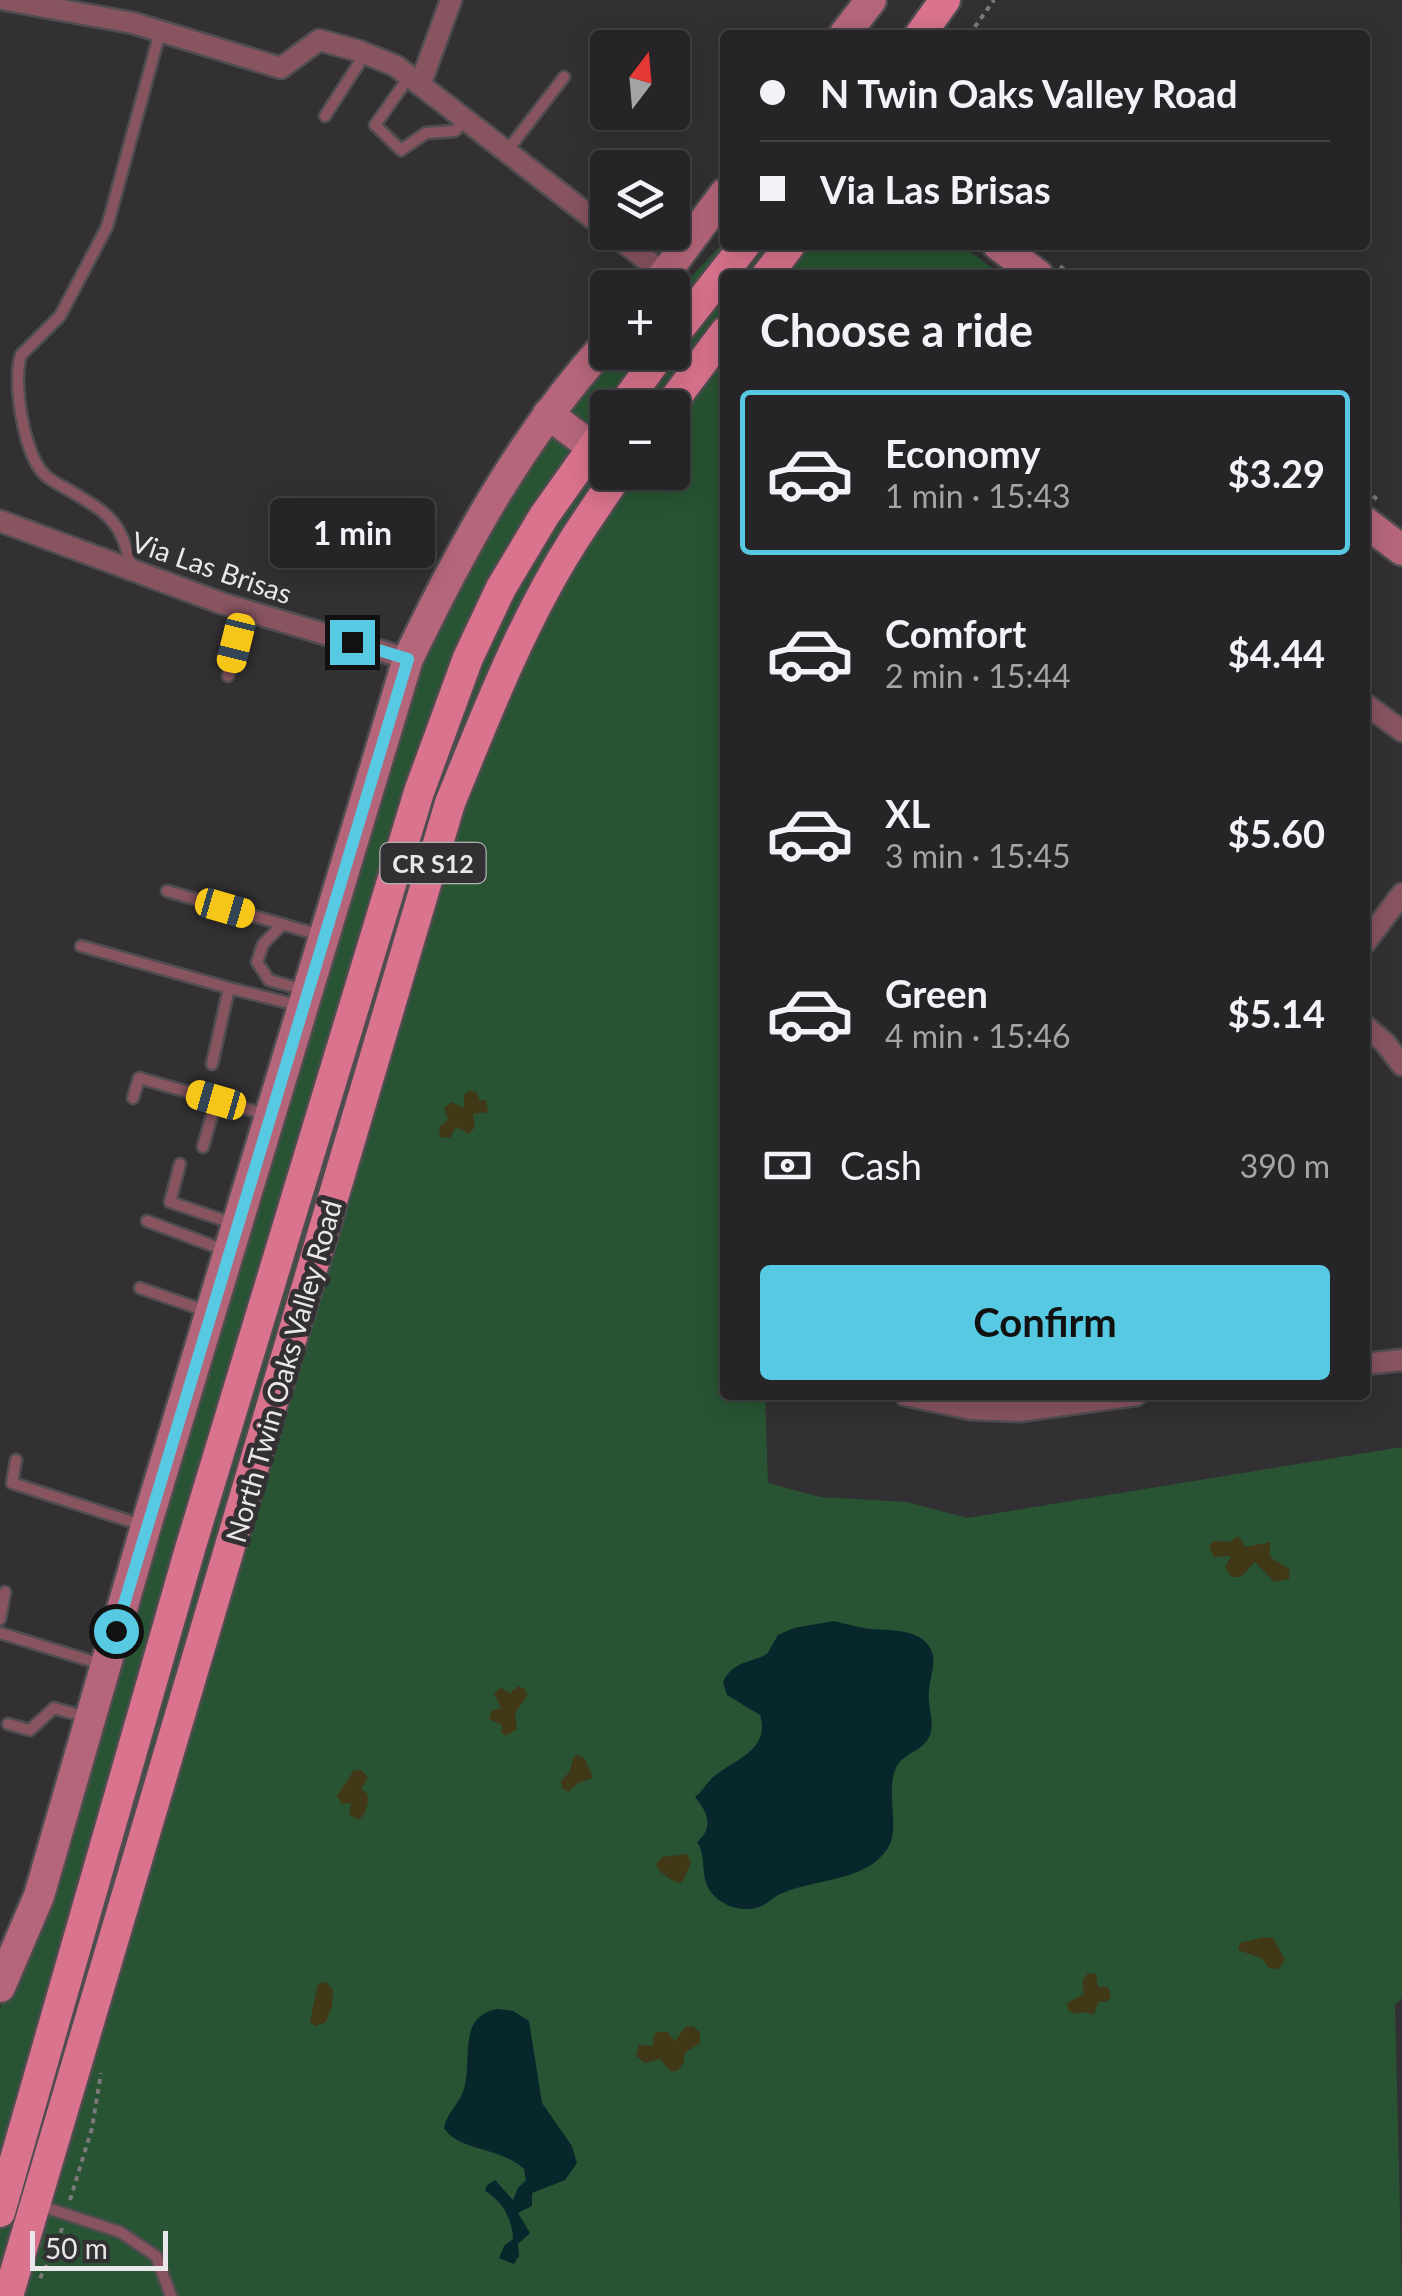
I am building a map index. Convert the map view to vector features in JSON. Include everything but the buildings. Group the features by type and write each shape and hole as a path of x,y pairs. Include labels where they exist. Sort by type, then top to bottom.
{"main road":[{"path":"924,30 945,0"},
{"path":"725,270 741,250"},
{"path":"771,270 786,250"},
{"path":"690,315 720,277"},
{"path":"681,390 720,339"},
{"name":"North Twin Oaks Valley Road","path":"2,2200 179,1586 419,792 468,658 501,588 544,516 590,455"},
{"path":"546,592 560,534 590,484"},
{"name":"North Twin Oaks Valley Road","path":"21,2292 37,2204 450,803 496,690 570,546 608,490"}],"street":[{"path":"6,0 133,24 281,68 319,40 366,53 396,66 590,216"},
{"path":"415,80 451,0"},
{"path":"848,30 871,0"},
{"path":"668,270 720,200"},
{"path":"628,250 649,270"},
{"path":"1005,250 1031,270"},
{"path":"0,1986 39,1896 146,1526 408,659 453,566 524,445 590,361"},
{"path":"548,414 590,433"},
{"name":"Via Las Brisas","path":"0,522 244,610 408,659"},
{"path":"1370,526 1402,550"},
{"path":"1370,708 1402,731"},
{"path":"1370,936 1402,894"},
{"path":"1370,1030 1386,1043 1402,1065"},
{"path":"1370,1363 1402,1360"},
{"path":"928,1400 970,1409 1019,1411 1099,1400"},
{"path":"2,2200 37,2204"}],"lane":[{"path":"131,570 126,541 116,523 98,507 45,476 32,456 19,392 18,363 21,354 60,316 107,227 160,32"},
{"path":"324,116 366,53"},
{"path":"506,152 564,76"},
{"path":"415,80 375,125 400,150 426,134 456,131 465,120"},
{"path":"228,676 244,610"},
{"path":"167,891 324,936"},
{"path":"282,924 263,944 258,962 270,980 305,999"},
{"path":"81,946 229,988 305,999"},
{"path":"212,1064 229,988"},
{"path":"133,1098 139,1078 270,1116"},
{"path":"203,1148 216,1100"},
{"path":"180,1164 170,1202 234,1239"},
{"path":"147,1221 234,1239"},
{"path":"140,1288 212,1313"},
{"path":"16,1460 6,1482 146,1526"},
{"path":"0,1619 6,1592"},
{"path":"0,1633 107,1666"},
{"path":"8,1724 30,1730 54,1708 91,1719"},
{"path":"37,2204 120,2232 156,2256 171,2296"}],"path":[{"path":"973,30 994,0"},
{"path":"21,2292 56,2248 92,2128 102,2069"}],"green space":[{"path":"720,246 720,250 968,250 995,270 720,270 720,1400 765,1400 768,1483 820,1497 907,1502 967,1518 1402,1447 1402,1998 1395,2005 1402,2296 0,2296 0,2009 375,721 541,433 602,370 690,370 690,278"}],"sand":[{"path":"469,1091 486,1100 488,1112 473,1114 475,1127 469,1134 456,1127 450,1138 440,1137 439,1127 448,1120 444,1108 452,1102 464,1108 464,1095"},
{"path":"1238,1536 1246,1547 1270,1542 1270,1557 1290,1570 1289,1579 1274,1582 1255,1562 1241,1577 1231,1577 1225,1567 1231,1556 1214,1557 1209,1546 1214,1541 1229,1542"},
{"path":"519,1686 527,1696 515,1713 517,1729 506,1736 501,1732 502,1725 489,1719 492,1710 501,1708 494,1693 501,1688 510,1693"},
{"path":"578,1755 585,1759 593,1778 568,1792 561,1781"},
{"path":"354,1770 361,1770 368,1778 361,1789 367,1793 368,1804 358,1820 349,1814 351,1803 342,1804 337,1796"},
{"path":"687,1854 691,1863 682,1883 667,1877 656,1865 662,1857"},
{"path":"1273,1938 1285,1959 1279,1969 1269,1968 1261,1958 1238,1950 1240,1943"},
{"path":"1088,1973 1096,1974 1098,1987 1108,1987 1111,1996 1108,2001 1098,2002 1094,2015 1075,2014 1068,2010 1067,2003 1084,1994 1082,1981"},
{"path":"326,1982 333,1990 332,2006 326,2022 316,2026 310,2022 316,1995 319,1983"},
{"path":"693,2026 700,2032 700,2043 685,2053 683,2065 677,2071 670,2071 660,2059 645,2063 636,2056 639,2045 653,2046 658,2032 667,2032 675,2041 685,2027"}],"water":[{"path":"834,1621 906,1632 928,1644 933,1661 930,1735 897,1766 892,1786 892,1839 879,1859 841,1878 781,1893 759,1907 731,1906 713,1895 705,1880 697,1842 706,1831 707,1820 695,1797 714,1776 751,1751 761,1736 762,1726 760,1715 727,1695 723,1682 737,1666 767,1654 778,1635"},
{"path":"498,2009 513,2011 529,2021 542,2103 572,2146 577,2163 565,2180 532,2193 532,2206 518,2213 530,2233 518,2244 519,2256 514,2264 499,2258 504,2246 513,2239 509,2218 497,2199 485,2191 495,2180 513,2200 526,2180 524,2169 502,2156 459,2141 444,2128 463,2092 471,2031 485,2013"}],"route":[{"path":"116,1631 408,659 352,642"}]}
